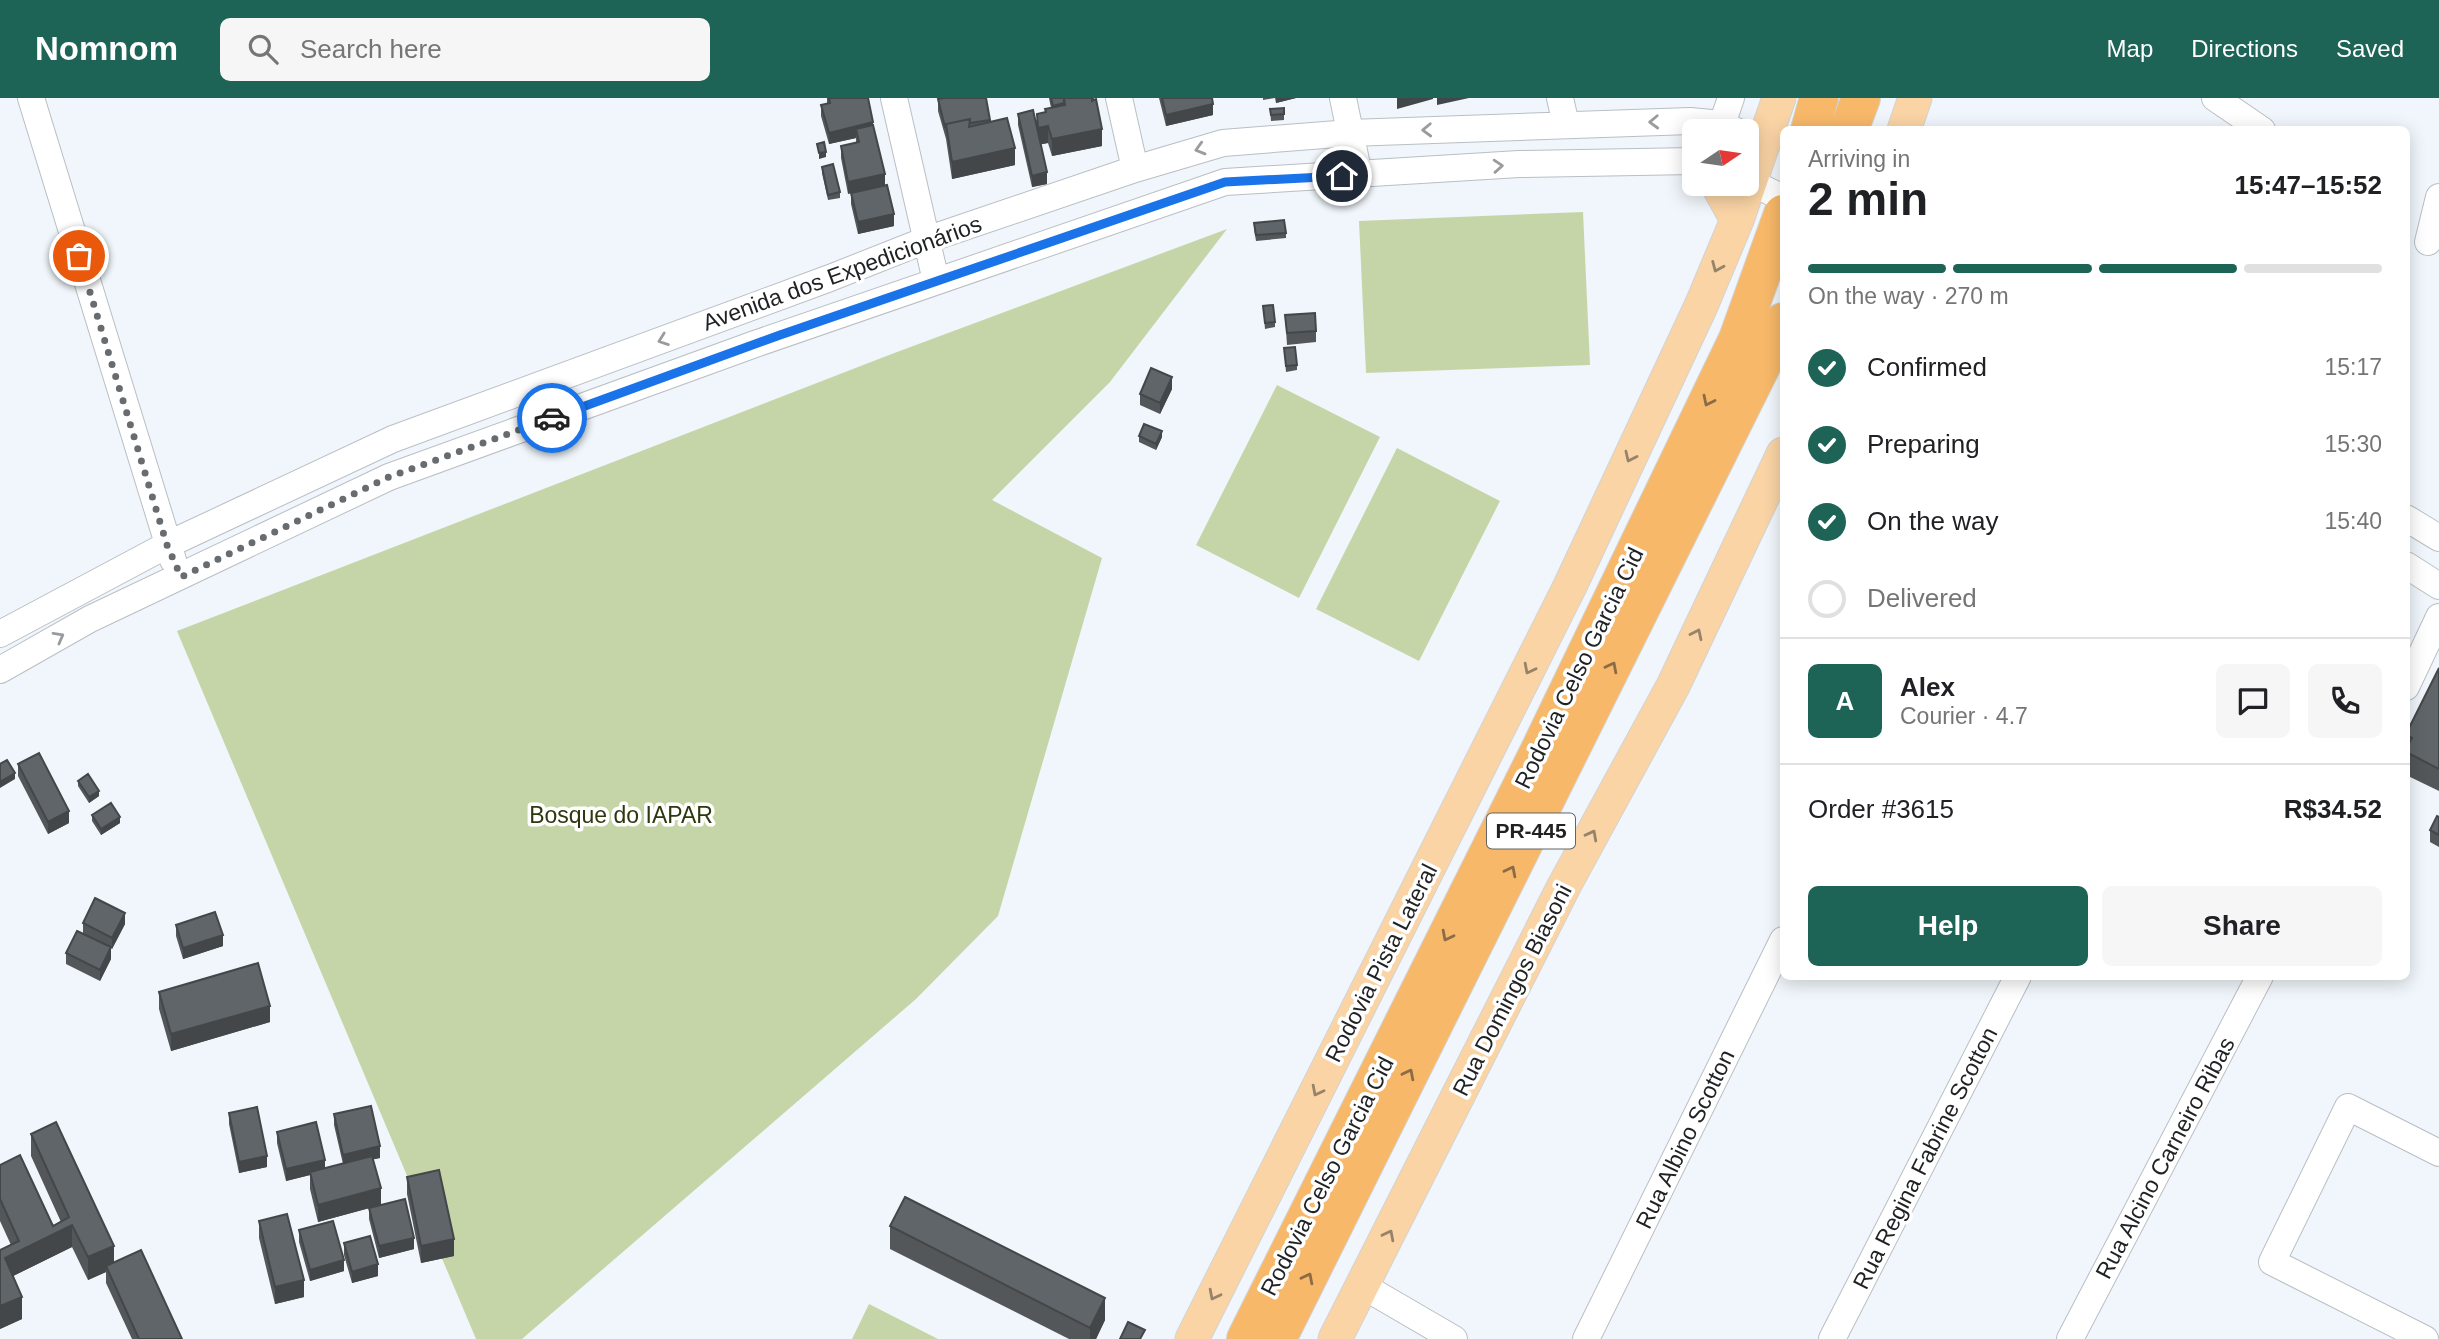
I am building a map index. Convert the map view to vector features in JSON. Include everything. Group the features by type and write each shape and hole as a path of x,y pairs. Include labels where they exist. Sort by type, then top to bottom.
{"highway":[{"path":"1811,126 1819,98"},
{"path":"1850,126 1861,98"},
{"name":"Rodovia Celso Garcia Cid","path":"1246,1339 1539,752 1726,364 1780,222"},
{"name":"Rodovia Celso Garcia Cid","path":"1277,1339 1780,328"}],"main road":[{"path":"1759,126 1779,98"},
{"path":"1905,126 1915,98"},
{"path":"1724,196 1737,220"},
{"path":"1737,220 1744,196"},
{"name":"Rodovia Pista Lateral","path":"1192,1339 1570,586 1701,306 1737,220"},
{"name":"Rua Domingos Biasoni","path":"1335,1339 1564,886 1673,686 1780,460"}],"street":[{"path":"32,98 167,545 181,577"},
{"path":"894,98 936,281"},
{"path":"1119,98 1135,169"},
{"path":"1343,98 1359,175"},
{"path":"1560,98 1566,125"},
{"path":"1731,98 1741,119"},
{"path":"2215,98 2256,126"},
{"name":"Avenida dos Expedicionários","path":"0,634 167,545 393,439 926,240 1135,169 1223,143 1350,134 1682,121"},
{"name":"Avenida dos Expedicionários","path":"0,670 90,619 389,477 936,281 1225,182 1519,164 1682,161"},
{"path":"1759,186 1780,197"},
{"path":"2410,230 2434,245 2439,197"},
{"path":"2410,520 2439,538"},
{"path":"2410,568 2439,586"},
{"path":"2410,679 2439,617"},
{"name":"Rua Albino Scotton","path":"1586,1339 1780,946"},
{"name":"Rua Regina Fabrine Scotton","path":"1832,1339 2016,980"},
{"name":"Rua Alcino Carneiro Ribas","path":"2070,1339 2258,980"},
{"path":"2425,1339 2273,1262 2348,1107 2439,1153"},
{"path":"1363,1286 1454,1339"}],"green space":[{"path":"1583,212 1590,365 1366,373 1359,221"},
{"name":"Bosque do IAPAR","path":"1227,229 1110,382 992,500 1102,558 998,916 916,999 522,1339 476,1339 177,631 889,355"},
{"path":"1277,385 1380,437 1299,598 1196,545"},
{"path":"1397,448 1500,501 1419,661 1316,609"},
{"path":"869,1304 938,1339 852,1339"}],"building":[{"path":"829,98 868,98 873,122 829,133 821,105 830,103"},
{"path":"986,98 990,120 970,123 970,119 946,124 945,127 938,99"},
{"path":"1051,98 1064,98 1064,103 1053,106"},
{"path":"1064,98 1092,98 1092,101 1096,99 1102,129 1052,139 1048,126 1038,128 1037,114 1046,112 1045,109 1065,105"},
{"path":"1162,98 1212,98 1213,104 1166,115"},
{"path":"1284,108 1284,114 1271,115 1270,109"},
{"path":"1033,110 1047,172 1032,176 1018,114"},
{"path":"1007,118 1015,148 952,162 946,124 970,119 969,127"},
{"path":"873,125 885,174 848,182 841,146 859,142 856,129"},
{"path":"824,142 826,152 819,153 817,144"},
{"path":"833,164 840,192 828,195 822,167"},
{"path":"887,185 894,214 858,222 851,193"},
{"path":"1284,220 1286,233 1256,235 1254,223"},
{"path":"1273,305 1275,322 1265,323 1263,306"},
{"path":"1315,313 1316,331 1287,333 1285,315"},
{"path":"1295,347 1297,365 1286,366 1284,348"},
{"path":"1151,368 1172,377 1160,403 1140,394"},
{"path":"1144,424 1162,431 1156,444 1139,436"},
{"path":"2439,668 2439,769 2410,754 2410,726"},
{"path":"39,753 69,811 48,822 18,764"},
{"path":"7,760 15,773 0,782 0,764"},
{"path":"88,774 99,791 89,797 78,781"},
{"path":"111,803 120,817 101,829 92,815"},
{"path":"2437,816 2439,817 2439,835 2430,830"},
{"path":"95,898 125,913 112,938 83,923"},
{"path":"215,912 223,935 183,948 176,925"},
{"path":"77,931 111,947 100,970 66,953"},
{"path":"258,963 270,1006 171,1034 159,992"},
{"path":"371,1106 380,1146 343,1155 334,1114"},
{"path":"257,1107 267,1156 239,1162 229,1113"},
{"path":"56,1122 114,1246 88,1257 72,1225 5,1258 22,1297 0,1306 0,1250 19,1241 0,1199 0,1165 20,1155 53,1226 69,1217 31,1134"},
{"path":"316,1122 325,1160 286,1169 277,1132"},
{"path":"372,1156 381,1188 318,1205 310,1172"},
{"path":"439,1170 454,1239 421,1246 407,1177"},
{"path":"905,1197 1105,1298 1090,1328 890,1226"},
{"path":"405,1199 414,1238 379,1246 369,1208"},
{"path":"287,1214 304,1280 275,1287 259,1221"},
{"path":"333,1221 344,1260 310,1270 299,1230"},
{"path":"370,1236 378,1264 352,1272 344,1243"},
{"path":"141,1250 182,1339 139,1339 106,1266"},
{"path":"1128,1322 1145,1330 1140,1339 1120,1339"}],"way so far":[{"path":"79,256 167,545 181,577 389,477 552,418"}],"route":[{"path":"552,418 780,335 1225,182 1342,176"}]}
